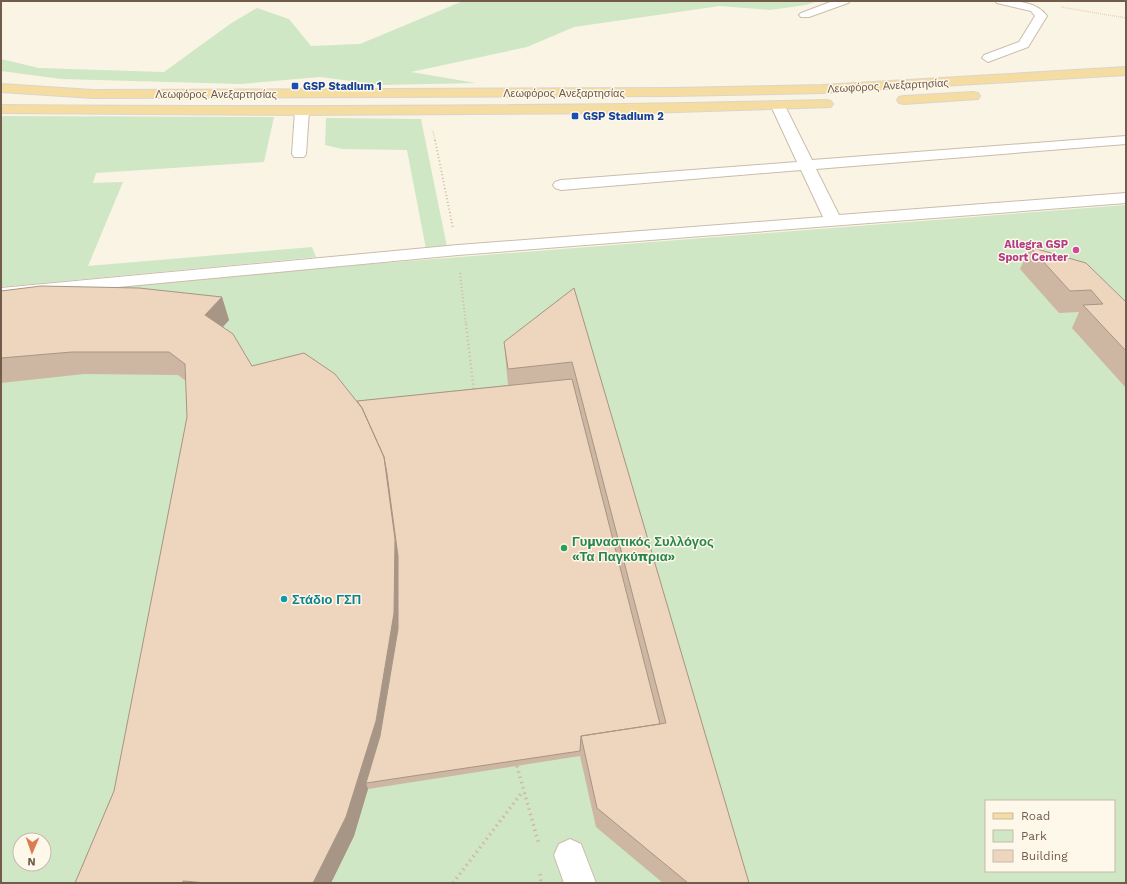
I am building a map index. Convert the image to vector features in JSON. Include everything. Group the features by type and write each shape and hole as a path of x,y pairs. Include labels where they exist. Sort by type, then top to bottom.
{"main road":[{"name":"Λεωφόρος Ανεξαρτησίας","path":"1,88 93,94 673,92 830,89 1126,71"},
{"name":"Λεωφόρος Ανεξαρτησίας","path":"895,101 988,95"},
{"name":"Λεωφόρος Ανεξαρτησίας","path":"1,109 302,111 637,109 840,103"}],"street":[{"path":"805,15 844,1"},
{"path":"988,58 1024,44 1041,16 1034,8 1001,1"},
{"path":"778,106 833,220"},
{"path":"299,154 302,111"},
{"path":"561,185 1126,140"},
{"path":"1,293 466,249 1126,198"}],"path":[{"path":"1034,8 1054,6 1126,18"},
{"path":"517,766 538,839"},
{"path":"453,883 523,790"}],"green space":[{"path":"463,1 818,1 806,5 770,10 720,6 574,27 527,47 411,72 476,83 382,85 320,77 241,84 61,79 1,71 1,59 39,68 164,72 230,24 257,8 289,19 311,46 360,44"},
{"path":"1,116 274,117 264,162 96,173 93,183 123,182 88,266 312,247 316,257 1,287"},
{"path":"326,118 421,119 447,247 426,249 407,150 342,149 325,145"},
{"name":"Γυμναστικός Συλλόγος «Τα Παγκύπρια»","path":"1126,205 1126,883 1,883 1,295 25,291"}],"building":[{"path":"1030,247 1086,263 1126,302 1126,351 1083,305 1103,304 1091,290 1070,291"},
{"name":"Στάδιο ΓΣΠ","path":"41,286 139,288 222,297 205,315 233,334 252,366 304,353 335,374 362,408 384,457 395,539 394,613 376,721 346,817 313,883 207,883 183,881 182,883 75,883 114,791 187,417 185,364 169,352 72,352 1,358 1,291"},
{"path":"574,288 749,883 688,883 597,808 581,736 666,723 572,362 508,369 504,342"},
{"path":"572,379 660,724 581,736 580,751 366,783 380,736 398,629 398,556 384,457 362,408 357,401"}],"place":[{"name":"GSP Stadium 1","path":"295,86"},
{"name":"GSP Stadium 2","path":"575,116"},
{"name":"Allegra GSP Sport Center","path":"1076,250"},
{"name":"Γυμναστικός Συλλόγος «Τα Παγκύπρια»","path":"564,548"},
{"name":"Στάδιο ΓΣΠ","path":"284,599"}]}
